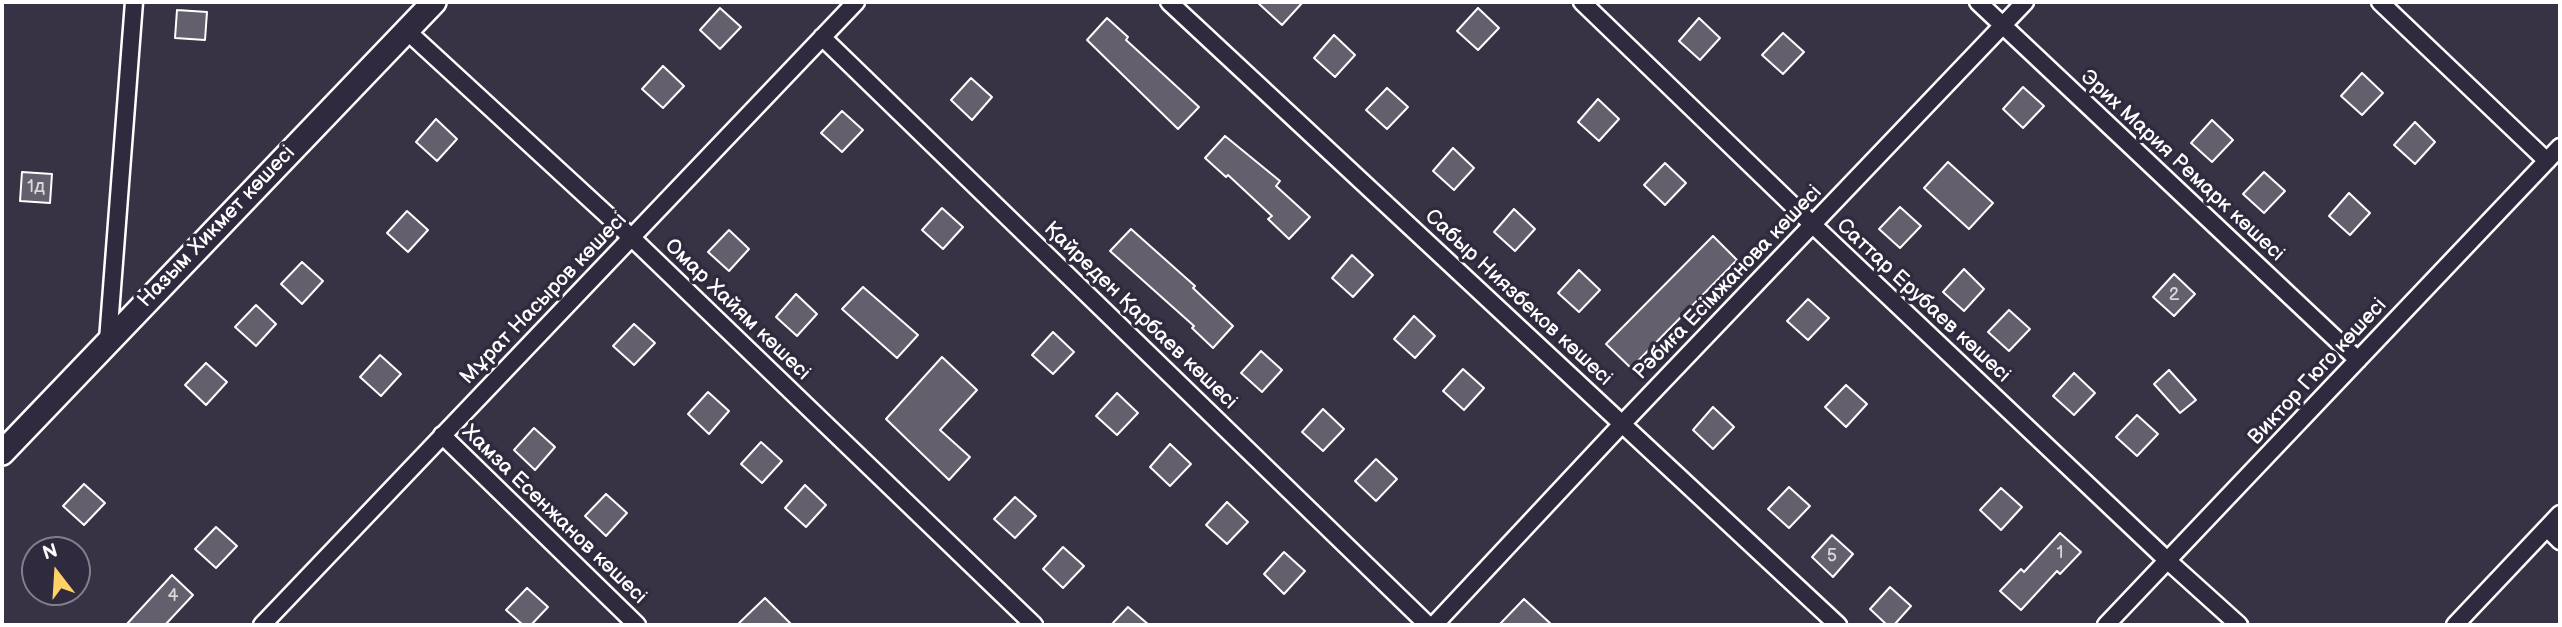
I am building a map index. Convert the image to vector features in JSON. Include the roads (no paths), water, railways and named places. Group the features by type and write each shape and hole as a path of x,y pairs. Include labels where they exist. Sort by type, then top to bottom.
{"street":[{"path":"108,340 134,2"},
{"name":"Назым Хикмет көшесі","path":"2,453 434,2"},
{"name":"Мұрат Насыров көшесі","path":"262,625 856,2"},
{"name":"Сабыр Ниязбеков көшесі","path":"1169,2 1838,625"},
{"name":"Саттар Ерубаев көшесі","path":"1582,2 1812,224 2239,625"},
{"name":"Эрих Мария Ремарк көшесі","path":"1978,2 2358,360"},
{"name":"Рәбиға Есімжанова көшесі","path":"1434,625 2025,2"},
{"path":"2380,2 2547,160"},
{"name":"Омар Хайям көшесі","path":"407,31 631,237 1034,625"},
{"name":"Қайреден Қарбаев көшесі","path":"822,37 1429,625"},
{"name":"Виктор Гюго көшесі","path":"2106,625 2560,147"},
{"name":"Хамза Есенжанов көшесі","path":"442,436 637,625"},
{"path":"2455,625 2560,514"},
{"path":"2547,528 2560,541"}]}
